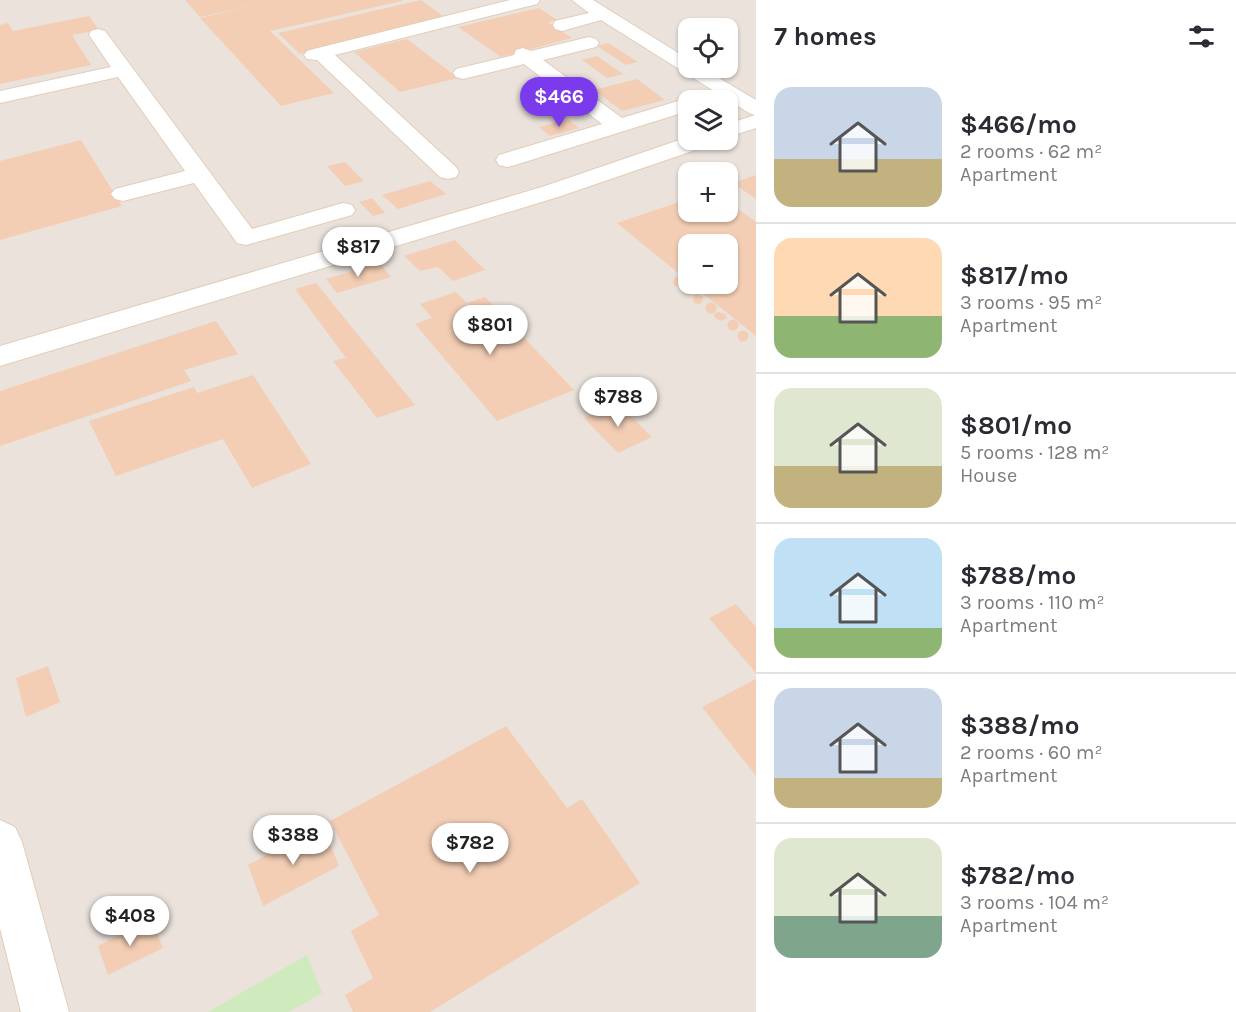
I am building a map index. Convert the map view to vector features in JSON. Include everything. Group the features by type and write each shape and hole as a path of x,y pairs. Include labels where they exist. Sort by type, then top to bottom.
{"street":[{"path":"448,172 317,54 531,0"},
{"path":"581,0 678,60"},
{"path":"463,73 525,56 589,43 560,23 604,14"},
{"path":"98,35 246,238 343,210"},
{"path":"525,56 619,126"},
{"path":"0,97 123,70"},
{"path":"707,78 756,109"},
{"path":"507,160 678,108"},
{"path":"738,127 756,121"},
{"path":"0,356 550,192 678,148"},
{"path":"123,194 200,174"},
{"path":"0,842 45,1012"}],"shaded area":[{"path":"0,0 756,0 756,1012 0,1012"}],"green space":[{"path":"307,955 322,993 289,1012 208,1012"}],"building":[{"path":"185,0 402,1 270,31 334,93 281,106 200,18 255,5 200,17"},
{"path":"421,0 447,19 300,54 278,33"},
{"path":"539,8 557,20 548,22 572,38 501,57 458,27"},
{"path":"89,16 99,30 72,35 91,65 0,84 0,25 8,23 13,31"},
{"path":"407,39 458,78 400,92 354,52"},
{"path":"608,43 638,62 626,65 597,46"},
{"path":"597,56 623,74 607,78 582,60"},
{"path":"637,79 665,100 622,111 594,90"},
{"path":"568,119 579,128 550,136 539,127"},
{"path":"81,140 122,206 0,240 0,161"},
{"path":"345,162 364,181 345,186 327,166"},
{"path":"756,175 756,199 738,186 738,181"},
{"path":"430,181 446,194 398,209 382,195"},
{"path":"372,198 385,213 373,216 359,202"},
{"path":"678,202 678,222 738,222 738,209 756,222 756,336 704,294 738,294 738,234 678,234 678,273 617,223"},
{"path":"455,240 485,270 453,281 438,267 420,271 404,256"},
{"path":"379,263 391,277 337,293 326,279"},
{"path":"678,277 678,287 674,286 674,278"},
{"path":"316,283 415,405 377,418 333,361 346,358 295,289"},
{"path":"456,292 467,303 485,297 574,390 497,421 415,324 432,318 420,304"},
{"path":"694,295 702,295 702,303 694,303"},
{"path":"711,303 715,304 715,312 711,313 707,312 706,308 707,304"},
{"path":"718,312 725,314 727,318 721,321 715,318 714,314"},
{"path":"733,320 737,321 737,329 733,330 729,329 728,325 729,321"},
{"path":"216,321 238,354 184,370 191,381 0,446 0,391"},
{"path":"743,330 749,336 743,342 737,336"},
{"path":"253,375 311,464 252,488 223,439 116,476 89,421 194,387 197,393"},
{"path":"618,403 652,437 618,453 584,418"},
{"path":"736,604 756,627 756,673 709,618"},
{"path":"48,666 60,702 26,717 16,678"},
{"path":"756,679 756,776 702,707"},
{"path":"506,726 567,808 582,799 640,883 430,1012 353,1012 345,995 373,978 351,931 379,915 330,821"},
{"path":"322,825 339,866 263,906 248,865"},
{"path":"151,918 163,948 108,975 98,946"}]}
